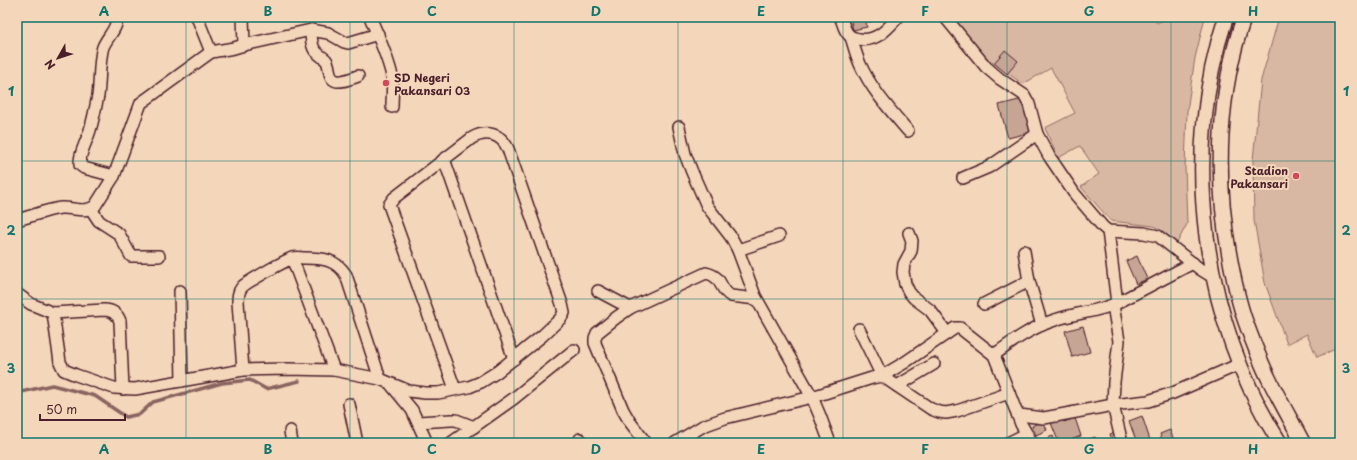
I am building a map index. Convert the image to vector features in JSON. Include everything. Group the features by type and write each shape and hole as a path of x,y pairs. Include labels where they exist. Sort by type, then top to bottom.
{"main road":[{"path":"1226,17 1210,81 1204,130 1202,179 1205,228 1213,277 1225,321 1240,364 1263,415 1280,443"},
{"path":"1244,17 1229,71 1223,112 1220,153 1224,228 1232,275 1245,321 1269,379 1303,443"},
{"path":"1205,228 1224,228"}],"street":[{"path":"114,176 84,168 80,165 80,156 89,134 98,96 103,49 116,26 117,17"},
{"path":"197,17 206,36 211,52"},
{"path":"243,17 244,45"},
{"path":"370,17 378,34 391,72 393,84 392,106"},
{"path":"840,17 847,33 851,37 860,64 869,81 908,131"},
{"path":"851,37 866,39 878,36 898,17"},
{"path":"945,17 986,67 1000,79 1024,95 1029,104 1037,134 1074,193 1103,227 1108,231 1144,232 1158,236 1213,277"},
{"path":"311,30 313,48 316,53 325,59 332,79 338,82 358,76"},
{"path":"17,220 60,208 83,210 91,209 95,206 114,176 141,104 211,52 311,30 328,33 348,43 378,34"},
{"path":"679,127 685,154 701,195 707,206 731,237 738,250 756,299 812,397 830,443"},
{"path":"53,313 60,362 64,370 114,388 135,389 182,382 243,370 288,369 334,370 385,381 409,390 425,393 438,393 469,387 482,382 514,359 553,326 564,313 506,144 503,140 492,134 481,133 472,138 394,198 389,205 455,389"},
{"path":"963,178 989,167 1037,134"},
{"path":"444,159 514,359"},
{"path":"91,209 99,221 118,234 131,256 159,256"},
{"path":"1108,231 1119,341 1113,404 1122,443"},
{"path":"909,233 912,241 911,251 904,264 903,272 905,284 914,298 930,310 947,333"},
{"path":"738,250 779,236"},
{"path":"1024,251 1029,281 1042,325"},
{"path":"292,258 334,370"},
{"path":"243,370 238,302 242,287 292,258 320,258 332,262 342,268 346,275 385,381 402,396 412,410 427,443"},
{"path":"994,355 1026,333 1042,325 1071,315 1115,304 1193,263"},
{"path":"646,443 630,422 624,410 595,343 597,333 630,308 706,272 715,275 724,289 731,296 756,299"},
{"path":"984,304 1029,281"},
{"path":"180,291 182,382"},
{"path":"598,291 630,308"},
{"path":"17,294 31,304 53,313 110,310 115,313 120,321 123,389"},
{"path":"675,443 702,426 725,418 812,397 882,376 904,363 955,328 960,328 994,355 1029,439 1008,443"},
{"path":"859,329 882,376 931,409 946,413 956,411 1009,393"},
{"path":"451,443 513,399 574,350"},
{"path":"897,386 934,364"},
{"path":"1019,415 1050,417 1113,404 1148,401 1173,393 1240,364"},
{"path":"349,404 358,443"},
{"path":"418,422 456,420 474,427"},
{"path":"290,431 292,443"}],"shaded area":[{"path":"951,17 1151,17 1157,23 1171,17 1205,17 1195,58 1187,111 1185,167 1187,224 1177,243 1154,226 1111,221 1081,187 1099,174 1080,146 1058,158 1045,128 1075,113 1051,68 1023,84 988,59"},
{"name":"Stadion Pakansari","path":"1279,17 1340,17 1340,347 1317,357 1307,334 1287,344 1265,283 1254,220 1253,160 1261,80"}],"building":[{"path":"850,17 865,17 867,27 853,30"},
{"path":"867,17 881,17 882,20 868,22"},
{"path":"1005,50 1018,61 1007,74 994,63"},
{"path":"1023,99 1032,132 1008,138 999,105"},
{"path":"1137,256 1147,279 1136,284 1126,261"},
{"path":"1083,326 1090,352 1072,357 1065,331"},
{"path":"1142,416 1150,440 1137,443 1129,421"},
{"path":"1063,418 1064,422 1075,418 1081,436 1063,443 1059,443 1051,423"},
{"path":"1043,421 1047,430 1036,435 1032,426"},
{"path":"1170,430 1175,443 1163,443 1160,434"},
{"path":"1117,432 1120,443 1113,443 1110,434"},
{"path":"1053,436 1055,443 1040,443 1039,441"},
{"path":"1095,437 1098,443 1088,443 1087,440"}],"waterway":[{"path":"17,393 52,385 95,396 126,417 140,414 153,402 222,383 250,380 266,389 299,381"}],"place":[{"name":"SD Negeri Pakansari 03","path":"386,83"},
{"name":"Stadion Pakansari","path":"1296,176"}]}
